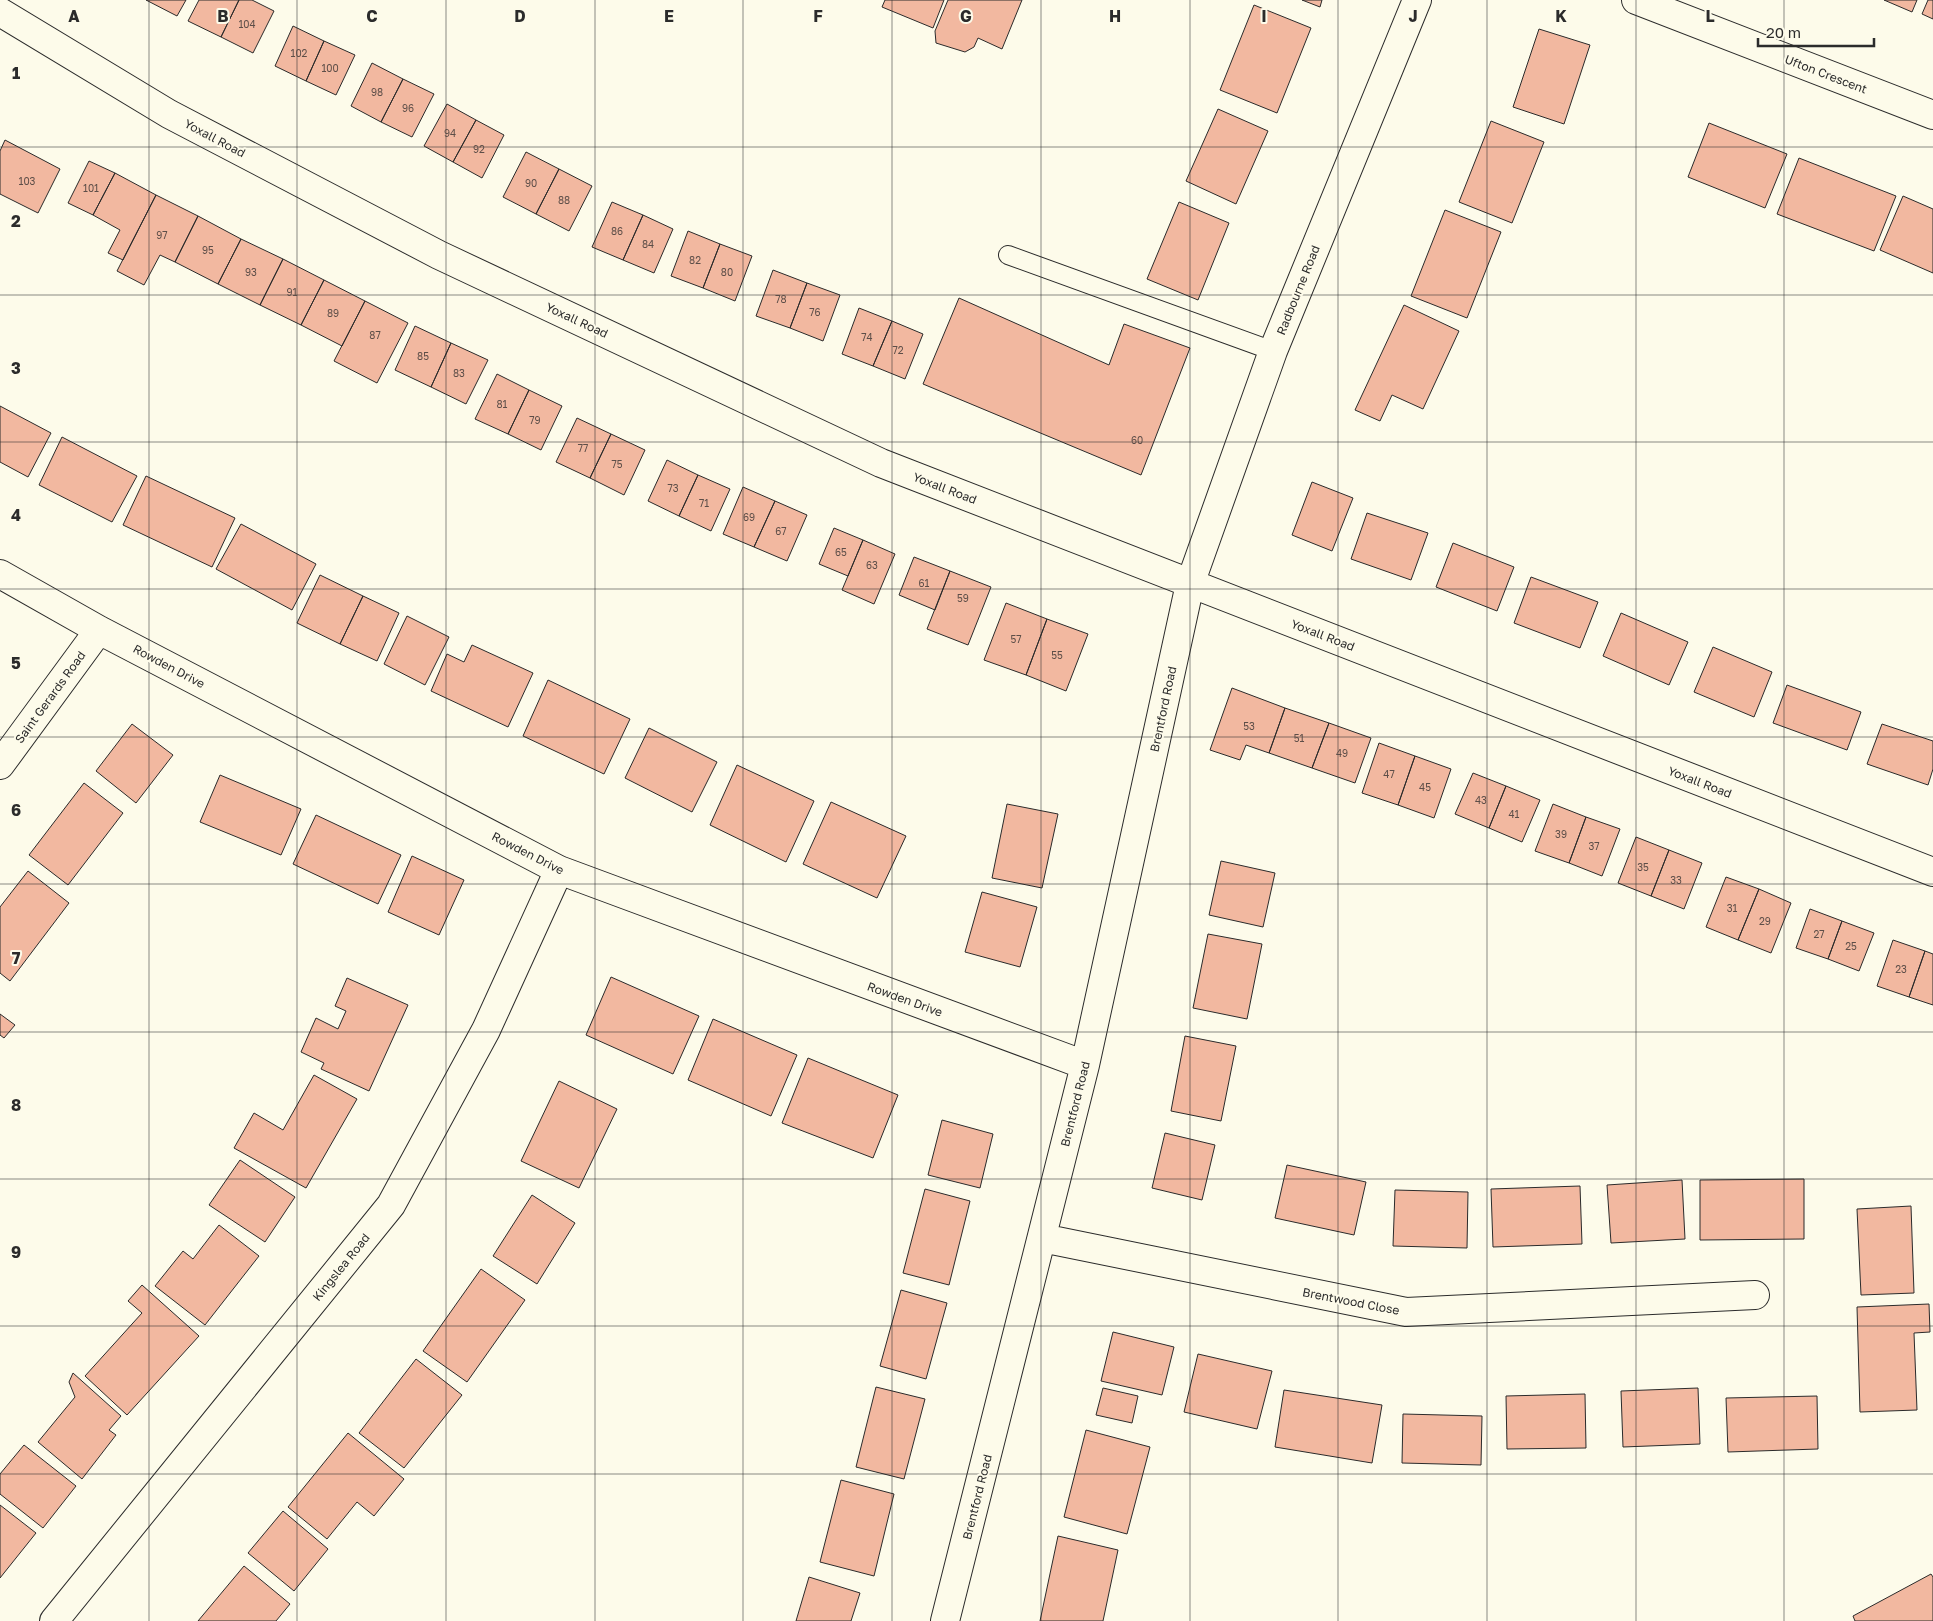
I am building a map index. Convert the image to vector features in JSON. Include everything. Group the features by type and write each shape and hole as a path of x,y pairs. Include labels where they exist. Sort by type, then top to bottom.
{"street":[{"name":"Radbourne Road","path":"1190,584 1273,351 1417,0"},
{"name":"Ufton Crescent","path":"1636,0 1933,115"},
{"name":"Yoxall Road","path":"1,15 170,114 439,255 881,464 1933,872"},
{"name":"Rowden Drive","path":"0,574 99,630 558,870 1085,1065"},
{"name":"Brentford Road","path":"945,1621 1085,1065 1190,584"},
{"name":"Saint Gerards Road","path":"0,765 99,630"},
{"name":"Kingslea Road","path":"54,1621 391,1205 486,1030 558,870"},
{"name":"Brentwood Close","path":"1042,1238 1406,1312 1755,1295"}],"lane":[{"path":"1008,256 1273,351"}],"building":[{"path":"146,0 186,0 177,16"},
{"path":"199,0 239,0 221,37 188,21"},
{"path":"239,0 252,0 274,11 253,53 221,37"},
{"path":"885,0 944,0 933,28 882,7"},
{"path":"948,0 1022,0 1002,49 978,38 974,47 965,52 936,43 935,31"},
{"path":"1302,0 1322,0 1320,7"},
{"path":"1884,0 1917,0 1912,12"},
{"path":"1928,0 1933,0 1933,19 1922,14"},
{"path":"1254,5 1311,28 1277,113 1220,90"},
{"path":"293,26 324,41 306,81 275,66"},
{"path":"1539,29 1590,45 1564,124 1513,107"},
{"path":"324,41 355,55 336,95 306,81"},
{"path":"372,63 403,79 381,122 351,106"},
{"path":"403,79 434,94 412,137 381,122"},
{"path":"447,104 476,120 453,162 424,146"},
{"path":"1218,109 1268,131 1236,204 1186,181"},
{"path":"476,120 504,135 482,178 453,162"},
{"path":"1491,121 1544,142 1512,223 1459,202"},
{"path":"1709,123 1787,154 1765,208 1688,177"},
{"path":"5,140 60,169 38,213 0,194 0,151"},
{"path":"526,152 559,169 536,214 503,197"},
{"path":"1799,158 1896,196 1874,251 1777,214"},
{"path":"89,161 115,173 93,215 68,203"},
{"path":"559,169 592,186 569,231 536,214"},
{"path":"115,173 156,195 123,260 108,253 120,230 93,215"},
{"path":"156,195 198,216 175,262 160,255 144,285 117,271"},
{"path":"1903,196 1933,209 1933,273 1880,250"},
{"path":"612,202 643,215 623,260 592,247"},
{"path":"1179,202 1229,223 1198,300 1147,279"},
{"path":"1445,210 1501,232 1467,318 1411,296"},
{"path":"643,215 673,229 654,273 623,260"},
{"path":"198,216 241,239 218,284 175,262"},
{"path":"688,231 720,244 703,288 671,276"},
{"path":"241,239 283,259 260,305 218,284"},
{"path":"720,244 752,256 735,301 703,288"},
{"path":"283,259 324,280 301,325 260,305"},
{"path":"773,270 807,283 790,328 756,316"},
{"path":"324,280 365,301 342,346 301,325"},
{"path":"807,283 840,295 823,341 790,328"},
{"path":"959,298 1109,365 1124,324 1190,348 1141,475 923,384"},
{"path":"365,301 408,323 377,383 334,361"},
{"path":"1404,305 1459,331 1423,409 1392,395 1380,421 1355,410"},
{"path":"859,308 892,321 873,366 842,354"},
{"path":"892,321 923,334 905,379 873,366"},
{"path":"415,326 451,343 431,387 395,370"},
{"path":"451,343 488,360 466,404 431,387"},
{"path":"497,374 529,390 508,434 475,419"},
{"path":"529,390 562,406 541,450 508,434"},
{"path":"0,406 51,433 28,477 0,462"},
{"path":"577,418 611,434 590,478 556,462"},
{"path":"611,434 645,450 624,495 590,478"},
{"path":"62,437 137,476 112,522 39,485"},
{"path":"667,460 698,475 679,516 648,501"},
{"path":"698,475 730,489 711,531 679,516"},
{"path":"146,476 235,518 212,567 123,525"},
{"path":"1312,482 1353,498 1332,551 1292,535"},
{"path":"743,487 775,501 754,547 723,534"},
{"path":"775,501 807,515 787,561 754,547"},
{"path":"1367,513 1428,533 1411,580 1351,559"},
{"path":"241,524 316,564 292,610 216,569"},
{"path":"834,528 863,540 848,576 819,564"},
{"path":"863,540 895,554 874,604 842,590"},
{"path":"1453,543 1514,567 1497,611 1436,587"},
{"path":"914,557 950,571 935,610 899,595"},
{"path":"950,571 991,587 968,645 927,629"},
{"path":"320,575 363,596 340,644 297,623"},
{"path":"1531,577 1598,602 1580,648 1514,623"},
{"path":"363,596 399,613 377,661 340,644"},
{"path":"1006,603 1047,619 1026,675 984,660"},
{"path":"1621,613 1688,642 1669,685 1603,656"},
{"path":"407,616 449,637 425,685 384,664"},
{"path":"1047,619 1088,634 1066,691 1026,675"},
{"path":"472,645 533,673 508,727 431,691 447,654 464,662"},
{"path":"1713,647 1772,672 1754,717 1694,692"},
{"path":"548,680 630,719 604,774 523,736"},
{"path":"1787,685 1861,712 1847,750 1773,723"},
{"path":"1232,688 1285,708 1269,753 1246,745 1240,760 1210,750"},
{"path":"1285,708 1329,723 1312,768 1269,753"},
{"path":"1329,723 1371,738 1355,783 1312,768"},
{"path":"132,724 173,755 136,803 96,771"},
{"path":"1882,724 1933,741 1933,769 1928,785 1867,764"},
{"path":"649,728 717,762 692,812 625,778"},
{"path":"1379,743 1415,756 1398,805 1362,793"},
{"path":"1415,756 1451,769 1434,818 1398,805"},
{"path":"737,765 814,801 786,862 710,825"},
{"path":"1473,773 1506,786 1489,828 1455,814"},
{"path":"220,775 301,809 281,855 200,822"},
{"path":"84,783 123,813 68,885 29,855"},
{"path":"1506,786 1540,800 1522,842 1489,828"},
{"path":"831,802 906,836 877,898 803,864"},
{"path":"1007,804 1058,814 1042,888 992,878"},
{"path":"1553,804 1586,817 1569,863 1535,851"},
{"path":"316,815 401,855 378,904 293,864"},
{"path":"1586,817 1620,829 1602,876 1569,863"},
{"path":"1636,837 1669,850 1651,896 1618,883"},
{"path":"1669,850 1702,863 1684,909 1651,896"},
{"path":"412,856 464,880 439,935 388,912"},
{"path":"1221,861 1275,873 1263,927 1209,915"},
{"path":"28,871 69,903 10,981 0,973 0,907"},
{"path":"1726,877 1759,889 1738,940 1706,927"},
{"path":"1759,889 1791,903 1771,953 1738,940"},
{"path":"982,892 1037,907 1020,967 965,952"},
{"path":"1810,909 1842,921 1828,959 1796,948"},
{"path":"1842,921 1874,933 1859,971 1828,959"},
{"path":"1208,934 1262,944 1247,1019 1193,1008"},
{"path":"1893,940 1925,951 1909,997 1877,986"},
{"path":"1925,951 1933,954 1933,1005 1909,997"},
{"path":"611,977 699,1016 673,1074 586,1035"},
{"path":"347,978 408,1005 369,1091 321,1069 324,1063 301,1052 316,1018 338,1029 346,1011 335,1006"},
{"path":"0,1014 15,1025 4,1038 0,1035"},
{"path":"713,1019 797,1055 771,1116 688,1080"},
{"path":"1185,1036 1236,1046 1221,1121 1171,1111"},
{"path":"808,1058 898,1095 873,1158 782,1123"},
{"path":"314,1075 357,1099 306,1188 234,1148 254,1113 283,1130"},
{"path":"559,1081 617,1109 579,1188 521,1161"},
{"path":"942,1120 993,1134 980,1188 928,1175"},
{"path":"1165,1133 1215,1145 1202,1200 1152,1188"},
{"path":"240,1160 295,1197 265,1242 209,1205"},
{"path":"1287,1165 1366,1182 1354,1235 1275,1218"},
{"path":"1804,1179 1804,1239 1700,1240 1700,1180"},
{"path":"1682,1180 1685,1239 1611,1243 1607,1185"},
{"path":"1580,1186 1582,1244 1493,1247 1491,1189"},
{"path":"925,1189 970,1201 949,1285 903,1273"},
{"path":"1395,1190 1468,1192 1467,1248 1393,1246"},
{"path":"532,1195 575,1223 537,1284 493,1256"},
{"path":"1911,1206 1914,1293 1861,1295 1857,1209"},
{"path":"219,1225 259,1256 205,1325 155,1286 183,1251 193,1259"},
{"path":"481,1269 525,1300 467,1382 423,1351"},
{"path":"142,1285 199,1336 127,1415 85,1376 142,1313 128,1301"},
{"path":"901,1290 947,1303 926,1379 880,1366"},
{"path":"1929,1304 1930,1332 1914,1333 1917,1410 1860,1412 1857,1307"},
{"path":"1113,1332 1174,1347 1162,1395 1101,1381"},
{"path":"1198,1354 1272,1371 1257,1429 1184,1412"},
{"path":"416,1359 462,1395 404,1468 359,1433"},
{"path":"73,1373 121,1416 109,1430 116,1435 82,1479 38,1442 75,1397 69,1382"},
{"path":"876,1387 925,1399 904,1479 856,1467"},
{"path":"1103,1388 1138,1396 1132,1423 1096,1415"},
{"path":"1698,1388 1700,1444 1623,1447 1621,1391"},
{"path":"1284,1390 1382,1405 1372,1463 1275,1447"},
{"path":"1585,1394 1586,1448 1507,1449 1506,1396"},
{"path":"1817,1396 1818,1449 1728,1452 1726,1398"},
{"path":"1403,1414 1482,1416 1481,1465 1402,1463"},
{"path":"1086,1430 1150,1447 1127,1534 1064,1517"},
{"path":"348,1433 404,1479 374,1516 357,1502 327,1539 288,1507"},
{"path":"24,1445 76,1486 43,1528 0,1494 0,1474"},
{"path":"841,1480 894,1494 874,1576 820,1562"},
{"path":"0,1505 36,1533 0,1578"},
{"path":"283,1511 328,1549 294,1591 248,1553"},
{"path":"1058,1536 1118,1550 1103,1621 1040,1621"},
{"path":"244,1566 290,1604 276,1621 198,1621"},
{"path":"1931,1574 1933,1577 1933,1621 1855,1621 1853,1616"},
{"path":"809,1577 860,1593 851,1621 796,1621"}]}
